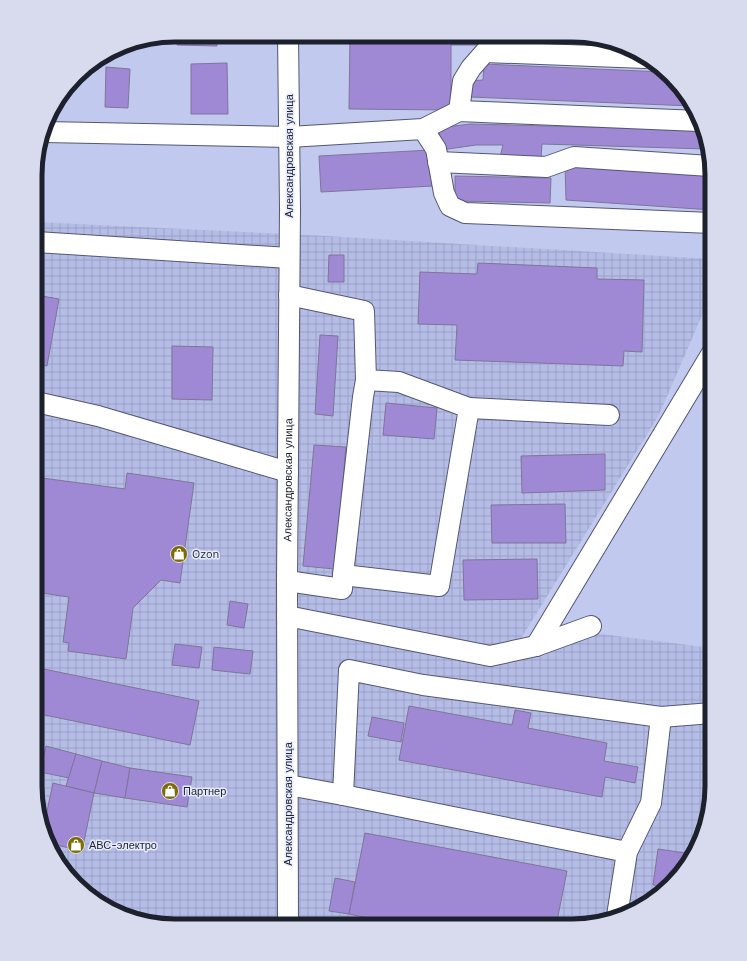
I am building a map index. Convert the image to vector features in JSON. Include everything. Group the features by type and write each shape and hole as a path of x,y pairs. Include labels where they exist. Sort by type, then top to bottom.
{"street":[{"name":"Александровская улица","path":"288,42 290,295 287,581 288,919"},
{"path":"459,111 463,81 471,68 485,52 634,58"},
{"path":"49,132 289,137 423,129 459,111 693,121"},
{"path":"423,129 436,149 444,193 450,206 465,213 705,223"},
{"path":"438,162 546,167 574,157 704,166"},
{"path":"42,242 289,258"},
{"path":"287,581 342,590 366,380 364,311 290,295"},
{"path":"536,646 705,365"},
{"path":"366,380 399,382 469,408 609,415"},
{"path":"42,403 98,416 288,472"},
{"path":"343,575 439,586 469,408"},
{"path":"287,616 490,656 536,646 591,626"},
{"path":"343,795 349,670 423,685 661,717 705,714"},
{"path":"618,911 627,852 651,803 661,717"},
{"path":"288,785 627,852"}],"shaded area":[{"path":"42,222 327,236 705,259 705,308 659,415 520,640 601,634 705,647 705,795 698,829 683,860 672,874 646,897 631,905 607,914 590,918 572,919 175,919 157,918 124,909 94,892 75,874 64,860 49,829 43,804"}],"building":[{"path":"177,42 217,42 217,46 177,45"},
{"path":"350,42 487,42 487,45 451,45 451,110 349,109"},
{"path":"555,42 572,42 590,43 606,47 555,45"},
{"path":"227,63 228,114 191,114 191,64"},
{"path":"484,64 656,72 678,94 686,106 470,97 468,81 483,80"},
{"path":"106,67 130,69 128,108 105,107"},
{"path":"470,124 697,130 702,149 542,144 541,159 500,157 503,145 476,145 441,150 439,128"},
{"path":"431,150 433,186 321,192 319,156"},
{"path":"565,164 705,174 705,210 566,200"},
{"path":"455,176 551,178 550,203 455,201"},
{"path":"329,255 344,255 344,282 328,282"},
{"path":"478,263 597,268 597,279 644,280 642,352 624,351 623,366 455,360 457,325 418,324 420,272 477,274"},
{"path":"42,296 59,299 47,366 42,365"},
{"path":"320,335 338,336 333,416 315,414"},
{"path":"172,346 213,347 212,400 172,399"},
{"path":"386,403 437,408 434,439 383,435"},
{"path":"314,445 346,447 335,569 303,566"},
{"path":"605,454 605,490 522,493 521,456"},
{"path":"127,473 194,483 180,583 161,580 133,608 126,659 68,651 69,643 63,642 69,597 42,593 42,478 125,489"},
{"path":"565,504 566,543 492,543 491,505"},
{"path":"537,559 538,599 464,600 463,560"},
{"path":"230,601 248,604 244,628 227,625"},
{"path":"175,644 202,647 199,668 172,665"},
{"path":"214,647 253,651 250,674 212,670"},
{"path":"42,669 199,701 190,745 42,714"},
{"path":"409,706 512,725 515,710 531,713 528,728 607,743 604,761 638,767 635,783 605,777 602,797 399,760"},
{"path":"372,717 404,723 401,742 368,736"},
{"path":"46,746 76,754 69,778 42,772 42,763"},
{"path":"76,754 102,761 94,793 66,786"},
{"path":"102,761 130,768 125,798 94,793"},
{"path":"130,768 192,777 187,807 125,798"},
{"path":"53,783 94,793 82,851 56,845 49,829 46,816"},
{"path":"365,833 567,871 557,919 374,919 349,914"},
{"path":"658,849 687,853 672,874 660,886 653,885"},
{"path":"335,878 355,882 349,914 329,911"}],"place":[{"name":"Ozon","path":"179,554"},
{"name":"Партнер","path":"170,791"},
{"name":"АВС-электро","path":"76,845"}]}
